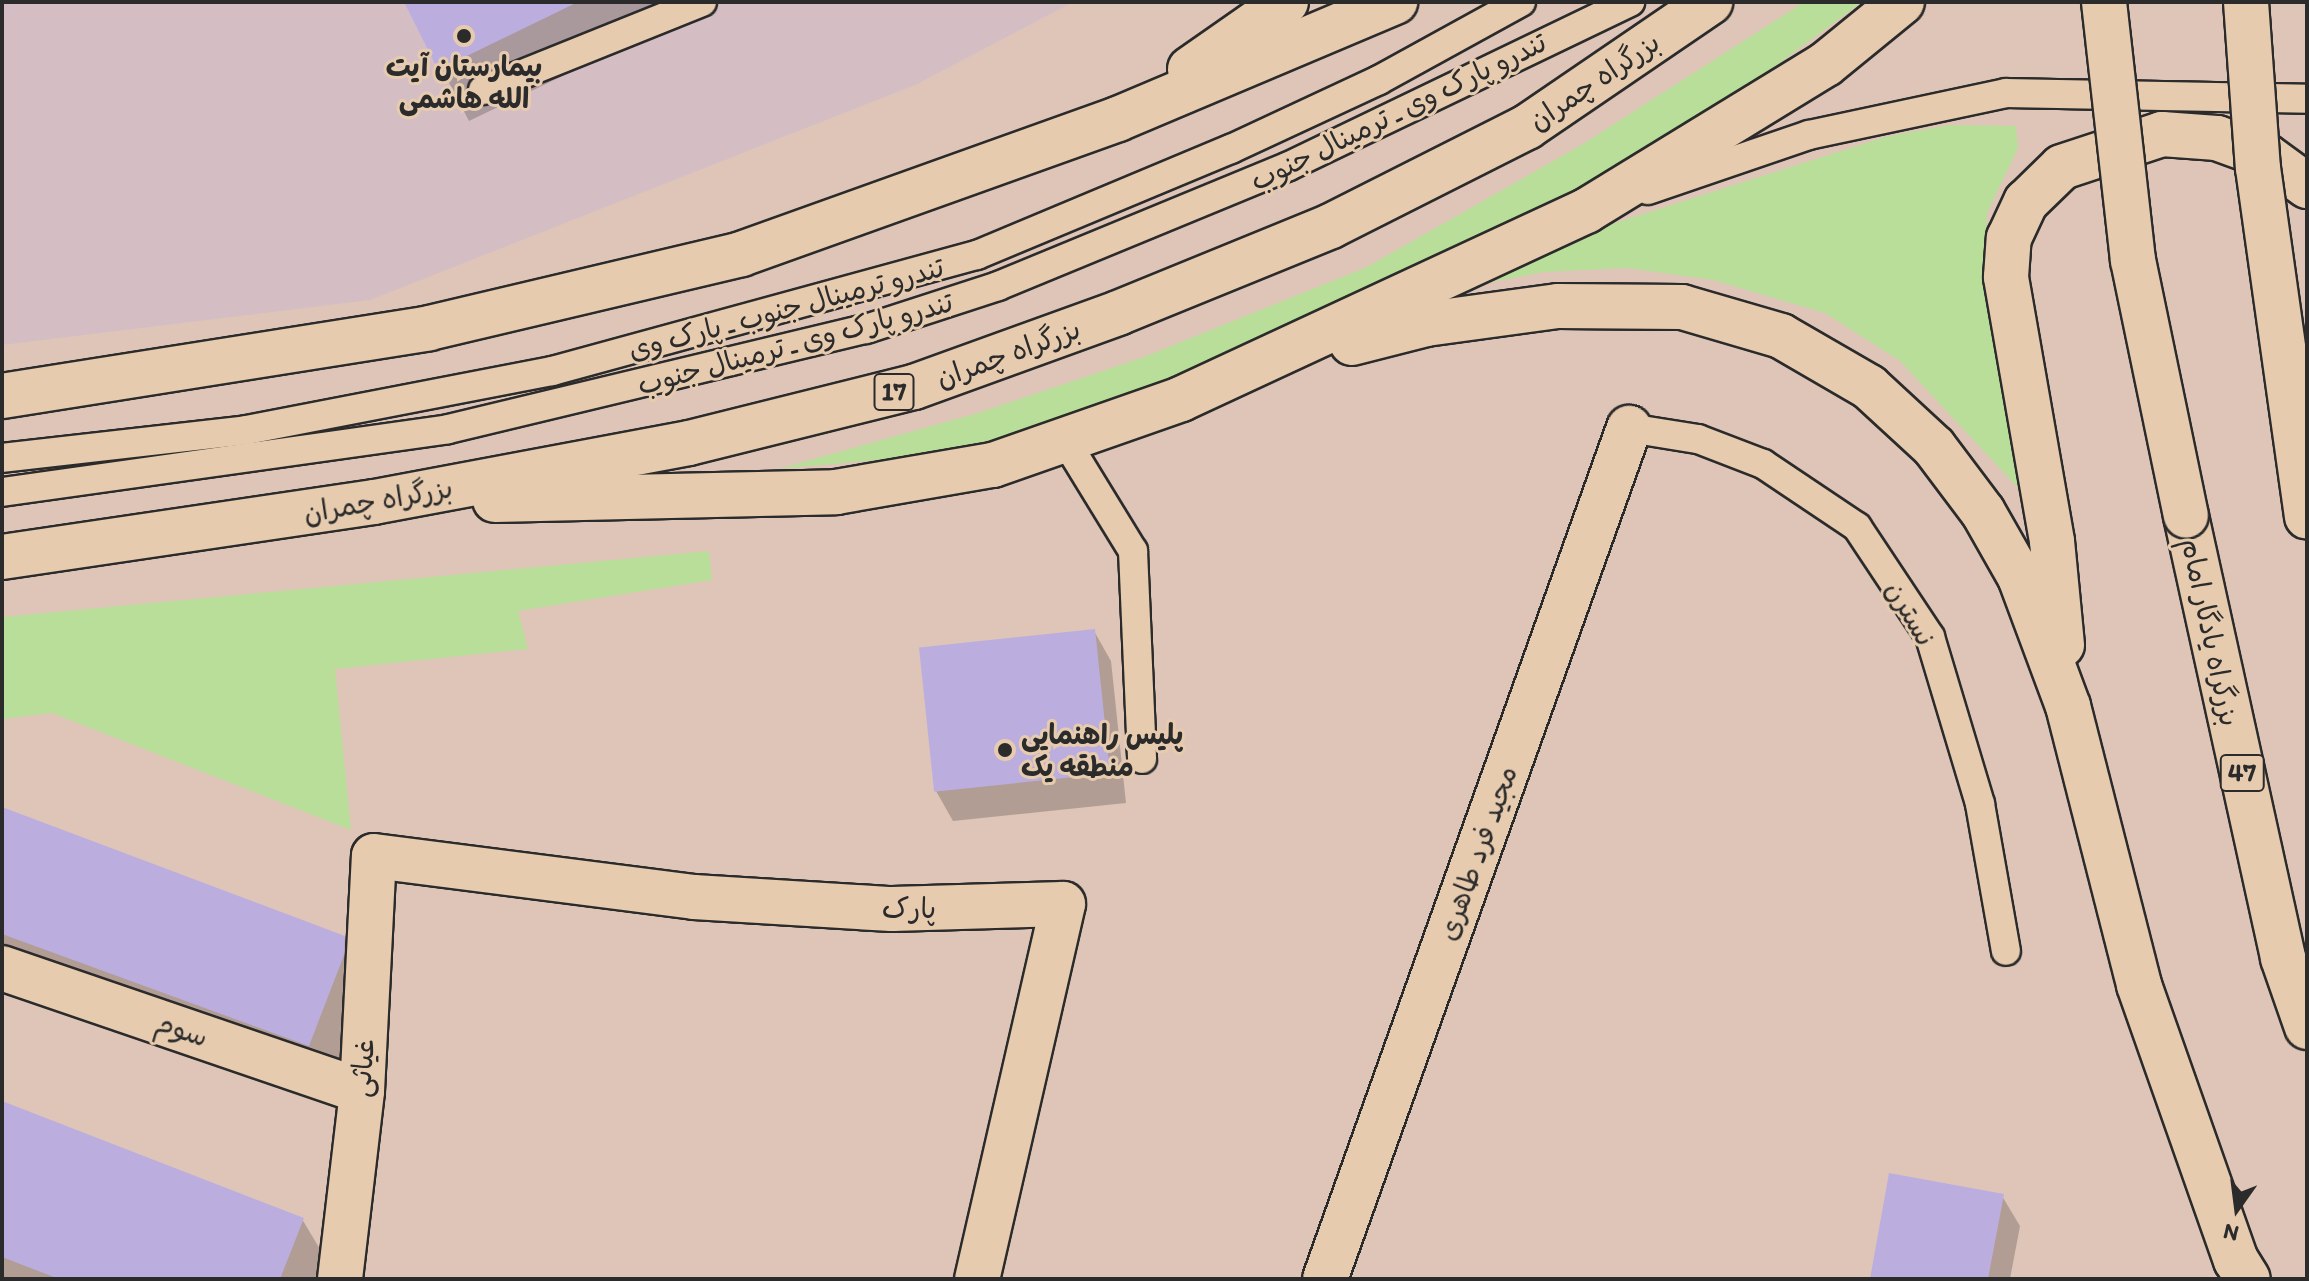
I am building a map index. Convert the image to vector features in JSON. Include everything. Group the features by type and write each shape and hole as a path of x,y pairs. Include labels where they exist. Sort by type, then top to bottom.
{"main road":[{"path":"1118,119 1286,2"},
{"path":"2,396 429,328 741,254 1118,119 1395,2"},
{"name":"بزرگراه چمران","path":"2,557 374,502 689,443 914,387 1118,313 1331,226 1527,127 1710,2"},
{"path":"374,502 836,492 993,465 1246,371 1586,211 1826,64 1902,2"},
{"name":"بزرگراه یادگار امام","path":"2104,2 2133,260 2283,958 2307,1027"},
{"path":"2246,2 2258,168 2307,517"},
{"path":"2068,706 2052,541 2006,277 2009,238 2026,202 2062,167 2162,134 2217,138 2254,151 2307,186"},
{"path":"1246,371 1426,324 1558,306 1682,307 1781,336 1869,387 1934,447 1983,512 2020,577 2068,706 2139,985 2236,1260 2248,1279"},
{"name":"مجید فرد طاهری","path":"1325,1279 1629,428"},
{"name":"غیاثی","path":"340,1279 362,1091 374,856"},
{"name":"پارک","path":"374,856 694,897 892,909 1063,904 977,1279"},
{"name":"سوم","path":"2,968 362,1091"}],"lane":[{"path":"483,90 702,2"},
{"name":"تندرو ترمینال جنوب ـ پارک وی","path":"2,458 246,430 552,371 977,255 1231,149 1379,80 1521,2"},
{"name":"تندرو پارک وی ـ ترمینال جنوب","path":"2,492 448,429 866,329 998,286 1287,167 1630,2"},
{"path":"1586,211 1809,135 1886,114 2006,93 2307,99"},
{"name":"نسترن","path":"1629,428 1698,439 1763,464 1857,527 1930,637 1980,804 2006,951"},
{"path":"1065,440 1133,551 1142,759"}],"shaded area":[{"path":"2,2 1073,2 915,85 370,300 2,345"}],"green space":[{"path":"1804,2 1862,2 1724,104 1600,182 1329,320 985,450 778,469 978,413 1144,357 1367,267 1583,144"},
{"path":"1949,125 2016,126 2018,148 1987,213 1983,284 2020,490 1900,361 1825,313 1713,280 1627,268 1544,272 1444,291 1596,229 1885,137"},
{"path":"709,551 712,580 518,611 528,649 335,669 351,830 52,713 2,719 2,617"}],"building":[{"name":"بیمارستان آیت الله هاشمی","path":"404,2 578,2 438,70"},
{"path":"1095,629 1110,773 934,792 919,648"},
{"path":"2,807 345,936 344,955 309,1046 2,934"},
{"path":"2,1101 304,1218 280,1279 59,1279 2,1257"},
{"path":"1889,1173 2004,1194 1988,1279 1870,1279"}],"place":[{"name":"بیمارستان آیت الله هاشمی","path":"464,36"},
{"name":"پلیس راهنمایی منطقه یک","path":"1005,750"}]}
